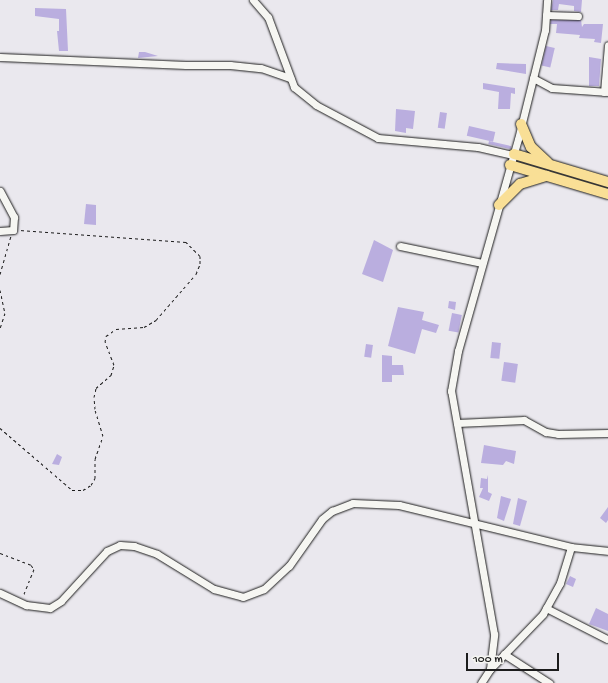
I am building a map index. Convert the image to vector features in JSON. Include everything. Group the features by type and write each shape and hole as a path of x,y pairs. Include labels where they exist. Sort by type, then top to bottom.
{"highway":[{"path":"522,124 531,147 549,164"},
{"path":"512,158 549,164 608,182"},
{"path":"512,158 547,176 608,194"},
{"path":"499,205 520,184 547,176"}],"street":[{"path":"253,0 268,17 290,78 299,93 316,105 367,134 393,140 478,147 512,158"},
{"path":"490,669 494,634 451,391 458,351 522,124 546,15 547,0"},
{"path":"546,15 578,16"},
{"path":"533,78 552,88 606,92 608,45"},
{"path":"0,57 186,65 230,65 261,68 290,78"},
{"path":"0,191 11,207 14,217 13,230 0,231"},
{"path":"400,246 482,263"},
{"path":"457,423 524,420 546,432 558,434 608,433"},
{"path":"0,594 21,602 50,608 61,601 107,551 120,545 134,546 157,554 226,594 243,597 254,595 289,566 322,519 332,511 353,503 400,505 571,547 608,551"},
{"path":"481,683 490,669 546,608 560,583 571,547"},
{"path":"546,608 607,639"},
{"path":"504,654 549,683"}],"path":[{"path":"0,274 13,230 186,242 200,256 200,264 196,274 156,320 144,326 116,329 106,336 105,342 113,370 96,388 94,397 95,409 103,436 95,458 95,478 91,485 83,490 72,490 0,428"},
{"path":"0,290 4,313 0,328"},
{"path":"0,553 30,565 34,569 21,602"}],"building":[{"path":"553,0 582,0 581,12 574,11 574,6 559,4 558,10 551,10"},
{"path":"35,8 66,9 68,51 59,51 57,31 59,31 59,19 35,16"},
{"path":"551,20 581,20 582,27 584,24 603,24 601,43 594,42 595,39 579,38 580,35 556,33 557,24 550,24"},
{"path":"546,46 555,48 550,68 542,65"},
{"path":"139,52 145,52 158,56 138,58"},
{"path":"589,57 601,59 599,86 589,86"},
{"path":"497,63 526,64 526,74 496,69"},
{"path":"483,83 515,88 515,94 511,93 510,109 498,109 499,92 483,89"},
{"path":"396,109 415,111 413,129 406,128 406,133 395,131"},
{"path":"440,112 447,113 445,129 438,128"},
{"path":"469,126 495,132 493,142 467,136"},
{"path":"489,141 511,146 511,149 488,144"},
{"path":"86,204 96,205 96,225 84,224"},
{"path":"374,240 393,250 383,282 362,274"},
{"path":"449,301 456,302 455,310 448,308"},
{"path":"398,307 424,312 422,320 439,325 436,333 422,329 415,354 388,346"},
{"path":"452,313 462,315 458,333 449,331"},
{"path":"492,342 501,343 499,359 490,358"},
{"path":"366,344 373,345 371,358 364,357"},
{"path":"382,355 392,356 392,365 403,365 404,375 392,375 392,382 382,382"},
{"path":"504,362 518,364 515,383 501,381"},
{"path":"484,445 516,451 514,464 506,461 503,465 481,463"},
{"path":"57,454 62,457 59,465 52,464"},
{"path":"488,475 488,492 492,494 489,501 479,497 483,488 480,488 481,478 487,479"},
{"path":"501,496 511,499 504,521 497,518"},
{"path":"518,498 527,501 520,526 513,524"},
{"path":"608,507 608,520 606,523 600,518"},
{"path":"570,576 576,579 573,587 566,584"},
{"path":"596,608 608,614 608,631 589,624"}]}
